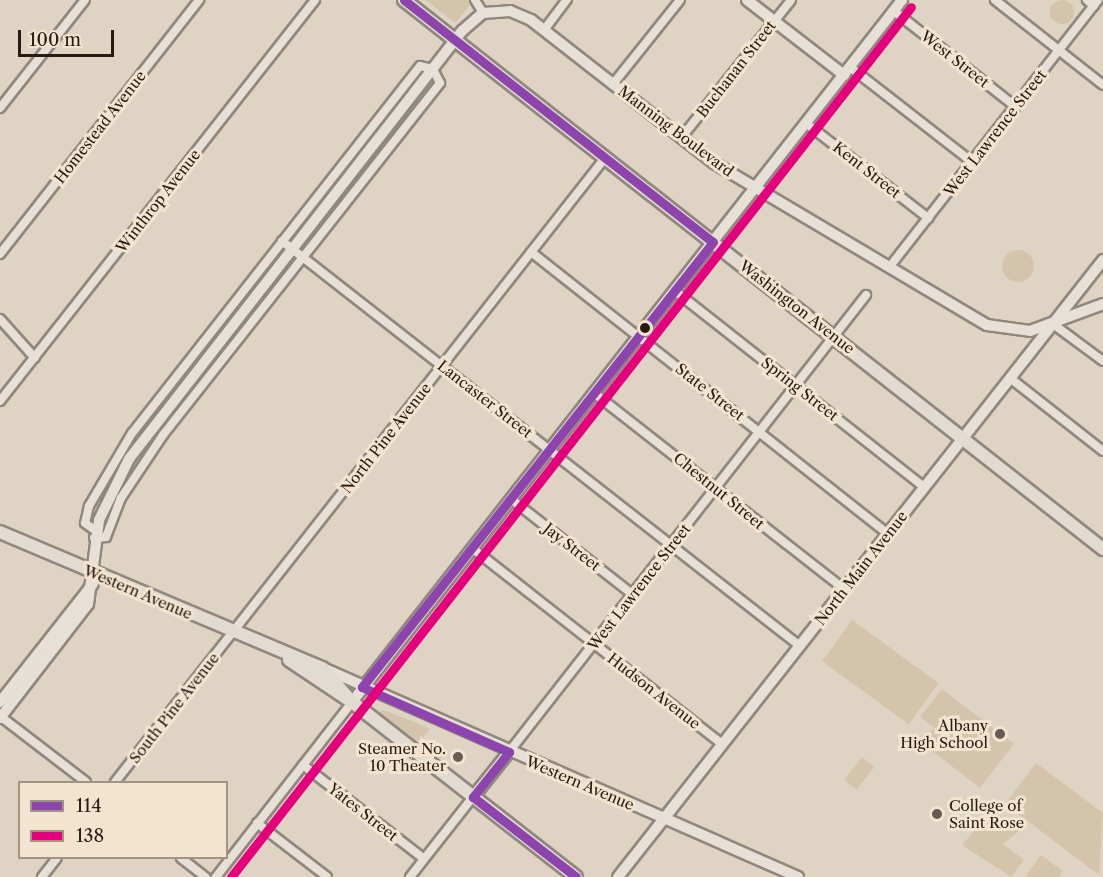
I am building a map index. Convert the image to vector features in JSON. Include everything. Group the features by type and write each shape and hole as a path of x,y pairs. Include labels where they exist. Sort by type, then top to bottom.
{"main road":[{"name":"Washington Avenue","path":"404,0 1103,549"},
{"name":"Western Avenue","path":"0,532 93,578 322,668"},
{"name":"Western Avenue","path":"276,651 308,672"},
{"path":"322,668 343,686 352,702"},
{"path":"308,672 352,702 576,877"}],"street":[{"path":"0,108 85,0"},
{"name":"Homestead Avenue","path":"0,254 199,0"},
{"name":"Winthrop Avenue","path":"0,401 315,0"},
{"path":"0,702 84,611 93,578 95,535 112,489 152,427 455,40 483,13 475,0"},
{"path":"544,30 567,0"},
{"path":"613,84 680,0"},
{"path":"747,0 972,162"},
{"name":"Buchanan Street","path":"681,138 791,0"},
{"path":"216,877 362,687 903,0"},
{"path":"995,0 1103,85"},
{"path":"1087,0 1096,3"},
{"name":"West Lawrence Street","path":"891,265 1096,3"},
{"name":"West Street","path":"894,11 1016,106"},
{"name":"Manning Boulevard","path":"483,13 514,12 544,30 681,138 755,188 891,265 992,327 1027,331 1053,324 1103,304"},
{"path":"420,66 433,69 440,83 163,435 121,498 107,536 95,535 85,522 92,499 142,419 420,66"},
{"name":"Kent Street","path":"806,123 928,218"},
{"path":"351,154 371,170"},
{"name":"North Pine Avenue","path":"233,633 605,158"},
{"name":"Lancaster Street","path":"282,241 800,646"},
{"name":"State Street","path":"531,252 887,533"},
{"name":"North Main Avenue","path":"618,877 1103,260"},
{"name":"Spring Street","path":"675,291 924,487"},
{"name":"West Lawrence Street","path":"410,877 866,295"},
{"path":"0,318 34,358"},
{"path":"1053,324 1103,361"},
{"path":"205,340 225,355"},
{"path":"1010,378 1103,451"},
{"name":"Chestnut Street","path":"594,393 844,589"},
{"path":"142,419 163,435"},
{"name":"Jay Street","path":"511,499 633,594"},
{"name":"Hudson Avenue","path":"472,548 723,744"},
{"name":"South Pine Avenue","path":"117,781 233,633"},
{"path":"47,650 0,717 83,781"},
{"name":"Western Avenue","path":"322,668 798,877"},
{"name":"Western Avenue","path":"308,672 343,686 362,687"},
{"name":"Yates Street","path":"303,765 424,859"},
{"path":"258,823 327,877"},
{"path":"42,877 56,859"},
{"path":"182,859 206,877"}],"shaded area":[{"path":"426,0 468,0 469,6 455,23"},
{"path":"1062,0 1070,4 1074,12 1070,20 1062,24 1054,20 1050,12 1054,4"},
{"path":"1018,250 1029,255 1034,266 1029,277 1018,282 1007,277 1002,266 1007,255"},
{"path":"852,620 939,683 909,724 822,661"},
{"path":"942,689 1014,744 980,788 922,743 934,728 920,717"},
{"path":"383,710 430,729 418,744 378,713"},
{"path":"862,757 875,767 857,790 844,780"},
{"path":"1036,763 1103,813 1099,875 1005,804"},
{"path":"996,813 1019,831 1003,844 1024,860 1011,877 962,845 988,814"},
{"path":"1041,855 1063,871 1059,877 1025,877"}],"transit line":[{"name":"114","path":"404,0 713,242 362,687 509,752 473,797 576,877"},
{"name":"138","path":"231,877 911,7"}],"place":[{"name":"Albany High School","path":"1000,734"},
{"name":"Steamer No. 10 Theater","path":"458,757"},
{"name":"College of Saint Rose","path":"937,814"}]}
